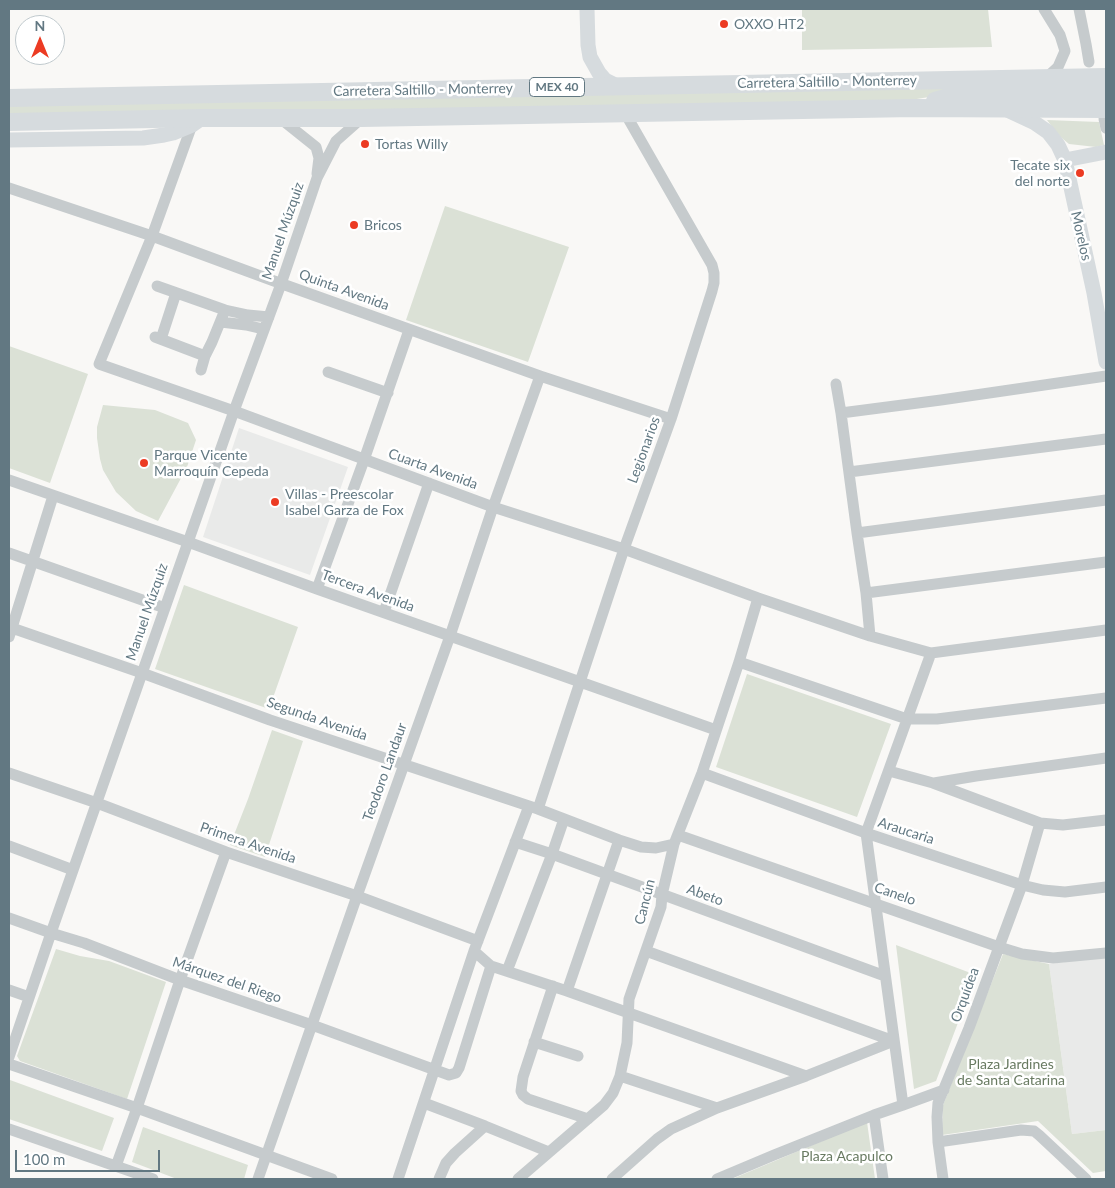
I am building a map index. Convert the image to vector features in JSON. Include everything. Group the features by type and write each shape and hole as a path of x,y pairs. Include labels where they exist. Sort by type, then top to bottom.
{"main road":[{"name":"Carretera Saltillo - Monterrey","path":"9,98 1106,77"},
{"path":"913,108 949,97 984,93 1106,92"},
{"name":"Carretera Saltillo - Monterrey","path":"9,122 197,122 913,108 1005,109 1105,119"}],"street":[{"path":"587,9 590,57 605,80 616,86"},
{"path":"1046,9 1060,34 1065,52 1058,67 1046,78"},
{"path":"1078,9 1089,62"},
{"name":"Morelos","path":"1005,109 1035,123 1048,132 1058,145 1065,160 1094,293 1106,362"},
{"name":"Legionarios","path":"398,1179 476,946 515,842 533,807 580,681 624,549 671,419 712,291 714,273 712,264 625,113"},
{"name":"Manuel Múzquiz","path":"9,1057 317,178 336,141 362,118"},
{"name":"Manuel Múzquiz","path":"281,119 316,147 319,158 317,178"},
{"path":"9,140 164,136 197,122"},
{"path":"152,236 197,122"},
{"path":"1065,160 1106,152"},
{"name":"Quinta Avenida","path":"9,188 152,236 540,376 671,419"},
{"name":"Cuarta Avenida","path":"152,236 99,364 234,411 493,507 624,549 758,598 870,636 931,653"},
{"path":"157,286 225,310 268,317"},
{"path":"176,293 158,338 205,356"},
{"path":"201,370 225,310"},
{"path":"221,322 263,329"},
{"path":"317,589 409,330"},
{"path":"328,372 388,393"},
{"name":"Teodoro Landaur","path":"258,1179 540,376"},
{"path":"841,413 1106,376"},
{"path":"836,384 866,593 870,636"},
{"path":"849,472 1106,439"},
{"name":"Tercera Avenida","path":"9,480 716,730"},
{"path":"384,612 429,483"},
{"path":"10,630 53,496"},
{"path":"857,533 1106,500"},
{"path":"9,553 165,608"},
{"path":"866,593 1106,562"},
{"name":"Cancún","path":"518,1179 604,1105 613,1093 620,1076 627,1043 628,999 661,907 662,895 676,839 702,773 758,598"},
{"name":"Segunda Avenida","path":"10,630 142,673 270,720 533,807 641,847 656,848 676,839"},
{"path":"903,1105 866,833 931,653 1106,630"},
{"path":"739,662 907,719 937,719 1106,698"},
{"path":"933,783 1106,758"},
{"path":"889,771 933,783 1040,823 1063,825 1106,820"},
{"name":"Primera Avenida","path":"9,773 97,803 226,852 357,896 476,946"},
{"name":"Araucaria","path":"702,773 866,833 1022,885 1043,890 1065,892 1106,888"},
{"path":"507,970 564,819"},
{"name":"Orquídea","path":"943,1179 938,1142 938,1103 969,1028 1022,885 1040,823"},
{"name":"Canelo","path":"676,839 875,903 1022,954 1053,958 1106,953"},
{"path":"567,991 619,840"},
{"name":"Abeto","path":"515,842 885,976"},
{"path":"9,846 73,870"},
{"path":"116,1166 226,852"},
{"name":"Márquez del Riego","path":"9,918 84,943 180,980 312,1025 449,1075 456,1073 491,966"},
{"path":"476,946 491,966 806,1076"},
{"path":"646,952 894,1041"},
{"path":"552,986 523,1078 522,1095 528,1099 588,1119"},
{"path":"9,990 29,997"},
{"path":"612,1179 671,1129 717,1108 806,1076 894,1041"},
{"path":"534,1042 578,1056"},
{"path":"9,1064 332,1179"},
{"path":"620,1076 717,1108"},
{"path":"717,1179 874,1115 944,1090"},
{"path":"424,1103 549,1152"},
{"path":"874,1115 883,1179"},
{"path":"439,1179 446,1163 485,1126"},
{"path":"9,1128 153,1179"},
{"path":"938,1142 1021,1130 1034,1132 1039,1134 1086,1179"}],"shaded area":[{"name":"Villas - Preescolar Isabel Garza de Fox","path":"239,428 348,467 310,575 203,537"},
{"path":"1106,957 1106,1130 1072,1134 1049,964"}],"green space":[{"path":"802,9 988,9 992,47 802,50"},
{"path":"1035,83 904,101 535,109 9,114 9,105"},
{"path":"1047,120 1099,122 1104,145 1096,147 1069,144 1058,135"},
{"path":"445,206 569,247 528,362 406,320"},
{"path":"9,346 88,374 50,483 9,468"},
{"name":"Parque Vicente Marroquín Cepeda","path":"103,405 155,410 188,423 196,440 187,467 158,521 136,511 116,492 103,470 97,438 97,427"},
{"path":"184,585 298,627 269,709 155,669"},
{"path":"747,674 891,724 857,817 716,767"},
{"path":"272,730 303,741 265,857 230,845"},
{"path":"896,945 976,975 936,1081 914,1089"},
{"path":"56,949 80,956 109,961 166,982 127,1099 20,1061 17,1056"},
{"name":"Plaza Jardines de Santa Catarina","path":"1003,954 1049,964 1072,1134 1106,1130 1106,1171 1093,1173 1038,1121 942,1135 943,1105"},
{"path":"10,1080 114,1118 102,1151 9,1119"},
{"name":"Plaza Acapulco","path":"867,1122 875,1179 732,1179"},
{"path":"143,1127 248,1165 244,1179 177,1179 132,1162"}],"place":[{"name":"OXXO HT2","path":"724,24"},
{"name":"Tortas Willy","path":"365,144"},
{"name":"Tecate six del norte","path":"1080,173"},
{"name":"Bricos","path":"354,225"},
{"name":"Parque Vicente Marroquín Cepeda","path":"144,463"},
{"name":"Villas - Preescolar Isabel Garza de Fox","path":"275,502"}]}
